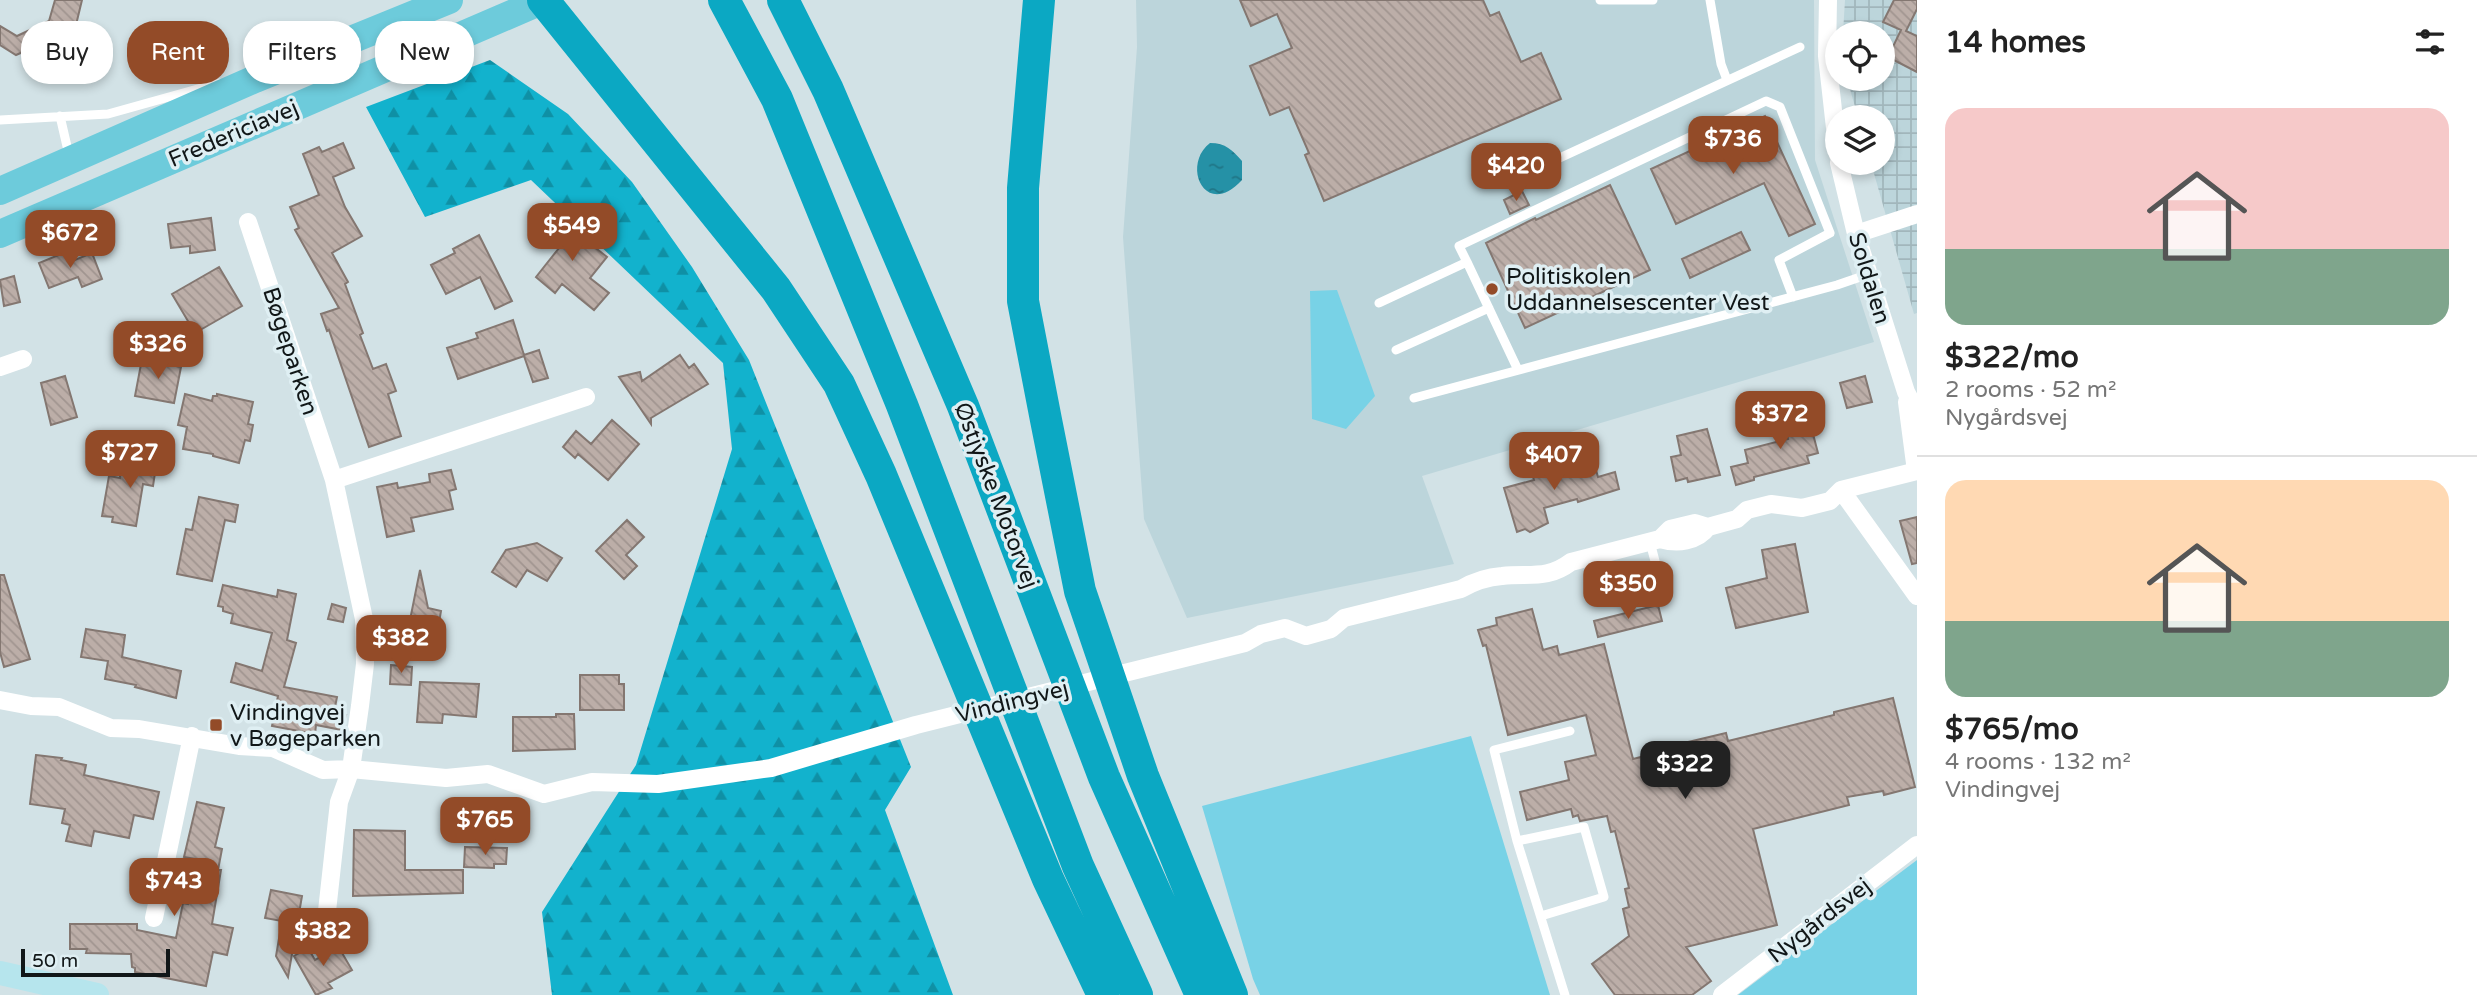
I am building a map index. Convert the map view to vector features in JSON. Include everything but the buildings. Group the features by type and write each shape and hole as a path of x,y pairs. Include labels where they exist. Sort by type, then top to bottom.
{"highway":[{"path":"724,0 777,99 902,405 1078,866 1137,995"},
{"name":"Østjyske Motorvej","path":"783,0 828,90 963,406 1104,777 1201,995"},
{"path":"1039,0 1023,188 1023,301 1045,420 1080,591 1143,776 1232,995"},
{"path":"550,4 776,289 839,384 881,475 1048,879 1103,995"}],"main road":[{"name":"Fredericiavej","path":"361,36 449,0"},
{"name":"Fredericiavej","path":"0,234 550,4"},
{"name":"Fredericiavej","path":"0,191 244,84"}],"street":[{"path":"1828,0 1827,55 1832,105"},
{"name":"Soldalen","path":"1842,175 1856,234 1906,391 1917,413"},
{"path":"1856,234 1917,214"},
{"name":"Bøgeparken","path":"248,222 334,480 364,619 365,664 351,769"},
{"path":"0,366 23,359"},
{"name":"Soldalen","path":"1906,391 1916,471"},
{"path":"334,480 586,397"},
{"name":"Vindingvej","path":"0,700 31,706 59,706 111,728 139,729 239,746 273,748 323,770 351,769 446,778 488,774 544,794 592,782 659,784 771,768 916,725 1245,643 1261,634 1285,628 1306,636 1331,629 1345,618 1461,589 1472,583 1501,576 1548,574 1559,571 1571,562 1655,541 1675,544 1702,536 1708,527 1737,519 1747,510 1771,503 1802,508 1830,501 1841,490 1916,471"},
{"path":"1841,490 1917,596"},
{"path":"154,918 192,736"},
{"path":"327,911 339,802 351,769"},
{"name":"Nygårdsvej","path":"1722,995 1917,845"},
{"path":"0,973 97,995"}],"lane":[{"path":"1600,0 1653,0"},
{"path":"1710,0 1721,64 1727,80"},
{"path":"1525,174 1800,47"},
{"path":"0,120 108,114 209,84 243,80"},
{"path":"1518,370 1459,246 1766,101 1780,107 1830,233 1779,260 1793,297"},
{"path":"60,116 71,161"},
{"path":"1379,303 1467,261"},
{"path":"1414,398 1793,297 1869,274"},
{"path":"1396,350 1489,308"},
{"path":"1655,541 1661,584"},
{"path":"1565,995 1517,841 1494,750 1570,731"},
{"path":"1517,841 1584,827 1604,897 1541,916"}],"shaded area":[{"name":"Politiskolen Uddannelsescenter Vest","path":"1136,0 1814,0 1815,160 1874,342 1422,476 1454,564 1187,618 1144,519 1123,237 1137,47"},
{"path":"1845,0 1917,0 1917,313 1914,314 1874,175 1895,175 1895,105 1855,105 1850,91 1895,91 1895,21 1844,21"},
{"path":"1337,290 1375,396 1346,429 1312,419 1310,291"},
{"path":"1471,736 1550,995 1260,995 1202,806"},
{"path":"1917,860 1917,995 1738,995"}],"green space":[{"path":"490,60 568,114 632,182 692,267 749,360 911,767 885,810 953,995 552,995 542,912 636,765 732,449 723,363 531,180 425,217 366,107 427,84 474,84 474,66"}],"water":[{"path":"1210,143 1228,148 1242,161 1242,180 1229,191 1217,194 1208,192 1201,185 1198,164"}],"place":[{"name":"Politiskolen Uddannelsescenter Vest","path":"1492,289"},
{"name":"Vindingvej v Bøgeparken","path":"216,725"}]}
